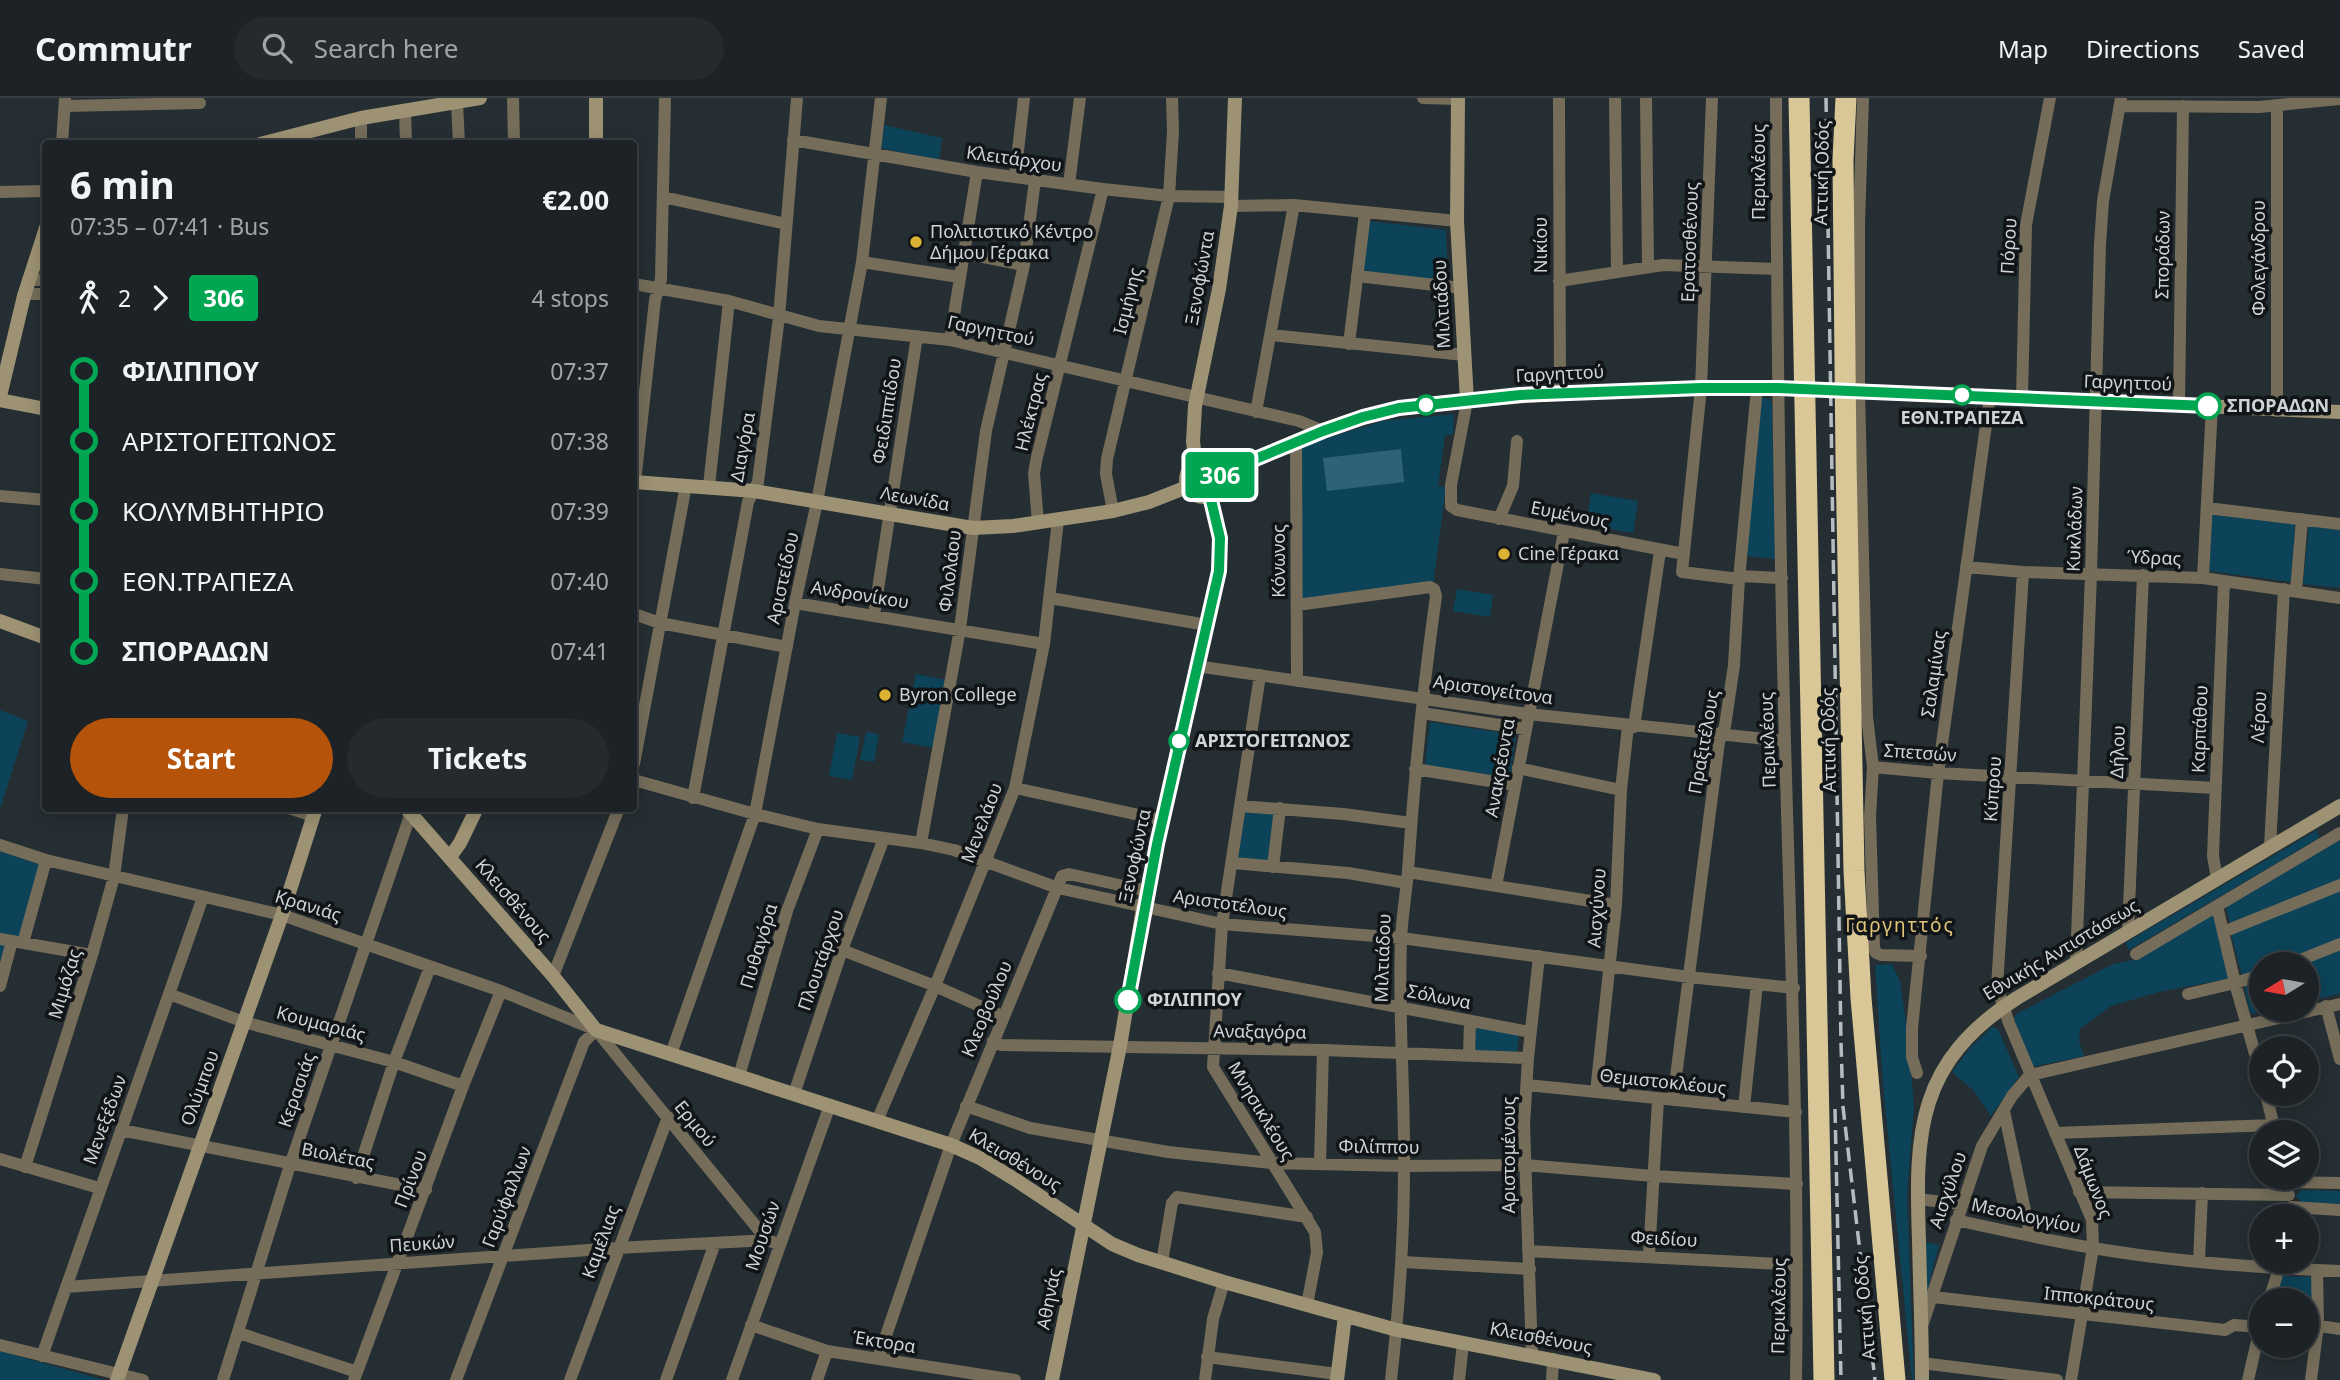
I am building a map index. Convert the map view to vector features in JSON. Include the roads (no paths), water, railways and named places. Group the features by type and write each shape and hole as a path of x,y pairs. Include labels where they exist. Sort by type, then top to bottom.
{"highway":[{"name":"Αττική Οδός","path":"1799,98 1824,1380"},
{"name":"Αττική Οδός","path":"1846,98 1843,173 1854,871 1861,998 1895,1380"}],"street":[{"path":"276,140 409,106 457,103 481,98"},
{"path":"513,98 514,140"},
{"path":"596,98 596,140"},
{"path":"637,458 661,279 665,98"},
{"name":"Διαγόρα","path":"693,798 748,502 758,482 779,317 797,98"},
{"name":"Αριστείδου","path":"671,1054 755,814 862,262 881,98"},
{"path":"1015,177 1024,98"},
{"path":"1069,184 1080,98"},
{"name":"Ισμήνης","path":"1113,511 1106,474 1107,459 1169,196 1172,98"},
{"name":"Ξενοφώντα","path":"1196,464 1194,420 1197,397 1219,289 1232,201 1235,98"},
{"path":"1423,98 1457,99"},
{"name":"Νικίου","path":"1559,98 1560,393"},
{"path":"1615,98 1616,271"},
{"path":"1646,98 1648,266"},
{"name":"Ερατοσθένους","path":"1712,98 1701,388 1682,572 1739,578"},
{"name":"Περικλέους","path":"1776,98 1785,741 1796,1112 1796,1380"},
{"path":"1863,98 1857,391 1867,717 1873,766 1870,817 1874,948 1876,953 1881,955 1921,956"},
{"name":"Πόρου","path":"2022,398 2026,225 2050,98"},
{"name":"Μιλτιάδου","path":"1451,506 1451,485 1467,401 1457,221 1457,99"},
{"path":"2121,102 2183,106 2258,103 2277,105 2340,99"},
{"path":"62,140 65,102 200,103"},
{"name":"Κυκλάδων","path":"2076,963 2102,212 2121,102"},
{"path":"457,103 458,140"},
{"name":"Φολεγάνδρου","path":"2277,105 2277,411"},
{"path":"406,140 409,106"},
{"name":"Σποράδων","path":"2179,404 2183,106"},
{"path":"361,118 361,140"},
{"name":"Κλειτάρχου","path":"793,140 977,172 1102,189 1457,221"},
{"path":"950,340 977,172"},
{"name":"Φιλολάου","path":"921,843 960,629 986,431 1024,265 1035,180"},
{"name":"Ηλέκτρας","path":"1038,523 1034,473 1102,189"},
{"path":"0,191 42,191"},
{"path":"663,197 786,224"},
{"path":"1256,412 1294,205"},
{"path":"1349,344 1365,213"},
{"path":"42,240 26,287 0,398 42,408"},
{"path":"962,253 1024,265"},
{"path":"862,262 958,277"},
{"path":"1559,281 1648,266 1707,265 1777,269"},
{"path":"1357,276 1461,288"},
{"path":"26,287 42,281"},
{"name":"Γαργηττού","path":"637,286 729,301 819,326 950,340 1299,421 1323,431 1399,408 1560,393 1701,388 1782,388 2340,412"},
{"path":"26,287 42,293"},
{"path":"709,486 729,301"},
{"path":"1271,335 1464,355"},
{"name":"Φειδιππίδου","path":"874,615 917,336"},
{"name":"Πραξιτέλους","path":"1673,1100 1721,735 1725,726 1734,665 1739,578 1757,388"},
{"name":"Σαλαμίνας","path":"1917,1073 1911,1047 1938,773 1990,396"},
{"path":"2203,578 2212,406"},
{"path":"1219,474 1323,431"},
{"path":"1499,519 1513,486 1517,441"},
{"name":"Κόνωνος","path":"1296,442 1297,681"},
{"path":"1207,463 1219,474 1220,484 1210,496 1194,495 1187,487 1186,476 1196,464 1207,463"},
{"name":"Λεωνίδα","path":"637,482 754,491 973,528 1038,523 1113,511 1149,502 1187,487"},
{"path":"637,748 686,485"},
{"path":"0,496 42,499"},
{"name":"Ξενοφώντα","path":"1084,1226 1120,1046 1143,908 1221,559 1220,538 1210,496"},
{"name":"Ευμένους","path":"1451,506 1457,510 1499,519 1684,554"},
{"path":"2207,508 2340,524"},
{"name":"Λέρου","path":"2270,847 2290,590 2302,519"},
{"name":"Μενελάου","path":"877,1121 936,986 1015,788 1044,644 1058,520"},
{"name":"Ανακρέοντα","path":"1496,886 1564,532"},
{"name":"Αισχύνου","path":"1596,1092 1616,905 1621,790 1660,551"},
{"name":"Ύδρας","path":"1966,567 2024,572 2203,578 2340,598"},
{"name":"Κύπρου","path":"2003,1007 1997,987 2024,572"},
{"path":"0,574 42,579"},
{"name":"Δήλου","path":"2128,931 2143,575"},
{"path":"1739,578 1782,578"},
{"name":"Καρπάθου","path":"2217,879 2213,856 2224,581"},
{"name":"Μιλτιάδου","path":"1297,605 1430,587 1434,589 1436,596 1415,769 1401,938 1405,1166 1402,1262 1391,1380"},
{"path":"1050,598 1207,625"},
{"name":"Ανδρονίκου","path":"795,603 1044,644"},
{"path":"637,615 660,623 787,647"},
{"path":"0,621 42,637"},
{"name":"Αριστογείτονα","path":"1196,666 1528,714 1631,727 1785,741"},
{"name":"Μνησικλέους","path":"1260,675 1222,924 1213,1067 1315,1232 1317,1242 1307,1305"},
{"path":"1422,713 1525,729"},
{"name":"Σπετσών","path":"1873,766 1938,773 2216,788"},
{"path":"1518,768 1621,790"},
{"path":"1415,769 1515,785"},
{"name":"Αριστοτέλους","path":"637,781 693,798 818,829 954,850 1058,888 1222,924 1401,938 1689,977 1794,988"},
{"path":"1015,788 1162,820"},
{"path":"1240,806 1410,823"},
{"name":"Εθνικής Αντιστάσεως","path":"1922,1380 1917,1199 1919,1144 1926,1110 1934,1089 1961,1044 1981,1023 2003,1007 2340,806"},
{"path":"1273,867 1280,808"},
{"name":"Μιμόζας","path":"25,1167 114,877 122,812"},
{"name":"Ολύμπου","path":"118,1377 282,915 315,812"},
{"name":"Κερασιάς","path":"223,1380 290,1165 409,812"},
{"name":"Κλεισθένους","path":"410,812 553,976 596,1030 951,1144 981,1158 1112,1244 1162,1262 1397,1330 1654,1380"},
{"path":"450,857 475,812"},
{"path":"553,976 617,812"},
{"name":"Πυθαγόρα","path":"739,1076 788,911 818,829"},
{"path":"2136,954 2340,833"},
{"name":"Πλουτάρχου","path":"794,1094 842,950 884,838"},
{"name":"Κρανιάς","path":"0,845 114,877 282,915 501,991 596,1030"},
{"path":"0,986 12,941 46,860"},
{"path":"1233,863 1496,886 1616,905"},
{"path":"1058,888 1062,877 1069,874 1147,891"},
{"path":"2223,932 2340,885"},
{"name":"Κλεοβούλου","path":"878,1359 951,1144 1002,1016 1058,888"},
{"name":"Μενεξέδων","path":"42,1356 203,897"},
{"path":"2217,906 2235,984 2251,1036"},
{"path":"12,941 92,955"},
{"path":"2319,952 2340,944"},
{"path":"842,950 936,986 1002,1016"},
{"name":"Αριστομένους","path":"1532,1355 1524,1125 1530,1032 1539,956"},
{"path":"356,1178 394,1062 430,967"},
{"name":"Σόλωνα","path":"1218,973 1530,1032"},
{"path":"2188,994 2249,979"},
{"path":"1744,1107 1758,985"},
{"name":"Πρίνου","path":"356,1376 501,991"},
{"name":"Κουμαριάς","path":"169,994 244,1022 394,1062 463,1086"},
{"path":"2030,1075 2340,1004"},
{"path":"2326,1006 2340,1059"},
{"name":"Δάμωνος","path":"2003,1007 2092,1220 2093,1248 2071,1380"},
{"path":"1469,1056 1470,1021"},
{"name":"Ερμού","path":"596,1030 773,1242"},
{"name":"Γαρύφαλλων","path":"456,1380 584,1042 596,1030"},
{"name":"Αναξαγόρα","path":"993,1041 1001,1045 1322,1050 1528,1058"},
{"path":"1320,1164 1322,1050"},
{"name":"Αισχύλου","path":"1921,1327 1982,1146 2012,1096 2030,1075"},
{"name":"Θεμιστοκλέους","path":"1527,1085 1796,1112"},
{"path":"1649,1256 1658,1099"},
{"name":"Μουσών","path":"732,1380 751,1325 773,1242 830,1105"},
{"name":"Φιλίππου","path":"966,1106 1022,1126 1168,1152 1271,1163 1525,1165 1797,1184"},
{"path":"2004,1111 2030,1234"},
{"name":"Καμέλιας","path":"570,1380 668,1117"},
{"path":"2055,1133 2249,1129"},
{"name":"Βιολέτας","path":"121,1130 426,1190"},
{"path":"0,1160 99,1188"},
{"path":"2079,1192 2289,1195 2340,1183"},
{"path":"2199,1262 2202,1193"},
{"path":"2289,1195 2340,1210"},
{"path":"1162,1262 1172,1203 1176,1198 1307,1217"},
{"path":"1917,1199 1961,1204"},
{"name":"Μεσολογγίου","path":"1956,1220 2093,1248 2199,1262 2249,1264"},
{"name":"Αθηνάς","path":"1052,1380 1084,1226"},
{"name":"Πευκών","path":"66,1287 617,1248 773,1242"},
{"path":"666,1380 715,1243"},
{"name":"Φειδίου","path":"1528,1251 1797,1265"},
{"path":"1402,1262 1530,1269"},
{"name":"Μεσολογγίου","path":"2319,1270 2340,1270"},
{"path":"1205,1380 1213,1319 1224,1282"},
{"name":"Ιπποκράτους","path":"1933,1297 2225,1330 2234,1325 2249,1326"},
{"path":"1207,1357 1337,1377 1345,1316"},
{"name":"Έκτορα","path":"751,1325 827,1351 1015,1380"},
{"path":"2319,1326 2340,1329"},
{"path":"239,1333 356,1376"},
{"path":"1459,1380 1463,1343"},
{"path":"0,1345 118,1377 143,1380"},
{"path":"817,1380 827,1351"},
{"path":"2248,1380 2253,1358"},
{"path":"2311,1358 2311,1380"},
{"path":"1552,1380 1553,1359"},
{"path":"1922,1363 1991,1376 2057,1380"}],"railway":[{"path":"1826,98 1843,1107 1875,1380"},
{"path":"1835,1109 1841,1380"}],"place":[{"name":"Πολιτιστικό Κέντρο Δήμου Γέρακα","path":"916,242"},
{"name":"ΕΘΝ.ΤΡΑΠΕΖΑ","path":"1962,395"},
{"name":"ΣΠΟΡΑΔΩΝ","path":"2208,406"},
{"name":"Cine Γέρακα","path":"1504,554"},
{"name":"Byron College","path":"885,695"},
{"name":"ΑΡΙΣΤΟΓΕΙΤΩΝΟΣ","path":"1179,741"},
{"name":"ΦΙΛΙΠΠΟΥ","path":"1128,1000"}],"district":[{"name":"Γαργηττός","path":"1900,925"}]}
